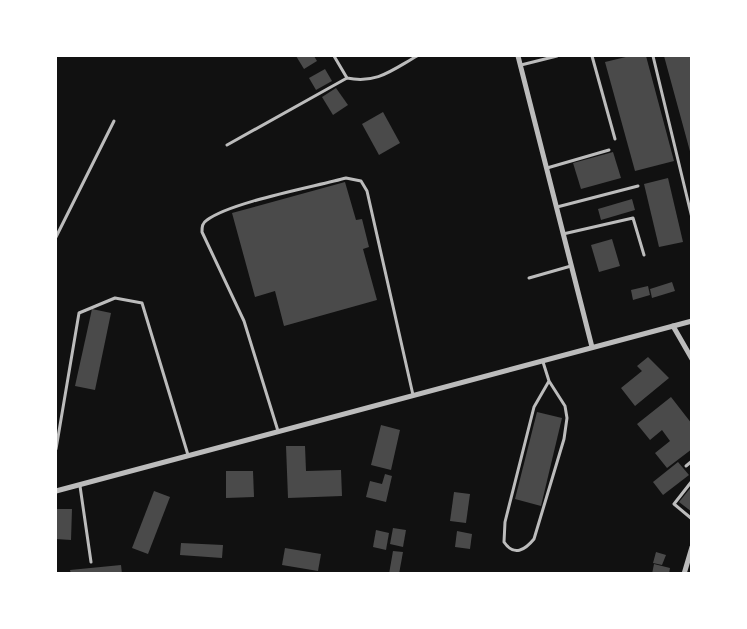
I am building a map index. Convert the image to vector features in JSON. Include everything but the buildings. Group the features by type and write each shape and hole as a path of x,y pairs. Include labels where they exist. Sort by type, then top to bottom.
{"street":[{"path":"518,56 592,347"},
{"path":"56,491 692,321"},
{"path":"673,326 692,359"},
{"path":"684,573 692,547"}],"lane":[{"path":"334,56 347,78"},
{"path":"227,145 347,78 376,80 417,56"},
{"path":"521,65 557,56"},
{"path":"592,56 615,139"},
{"path":"653,56 692,218"},
{"path":"56,237 114,121"},
{"path":"547,168 609,150"},
{"path":"278,431 244,321 202,232 202,225 206,220 230,209 334,181 354,178 361,181 367,191 413,395"},
{"path":"556,207 638,186"},
{"path":"563,234 633,218 644,255"},
{"path":"529,278 571,266"},
{"path":"56,449 79,313 114,298 142,303 188,455"},
{"path":"543,360 549,381 565,406 567,418 564,439 534,539 523,550 517,551 504,542 505,522 534,407 549,381"},
{"path":"686,466 692,461"},
{"path":"692,481 674,504 692,519"},
{"path":"80,484 90,562"}]}
